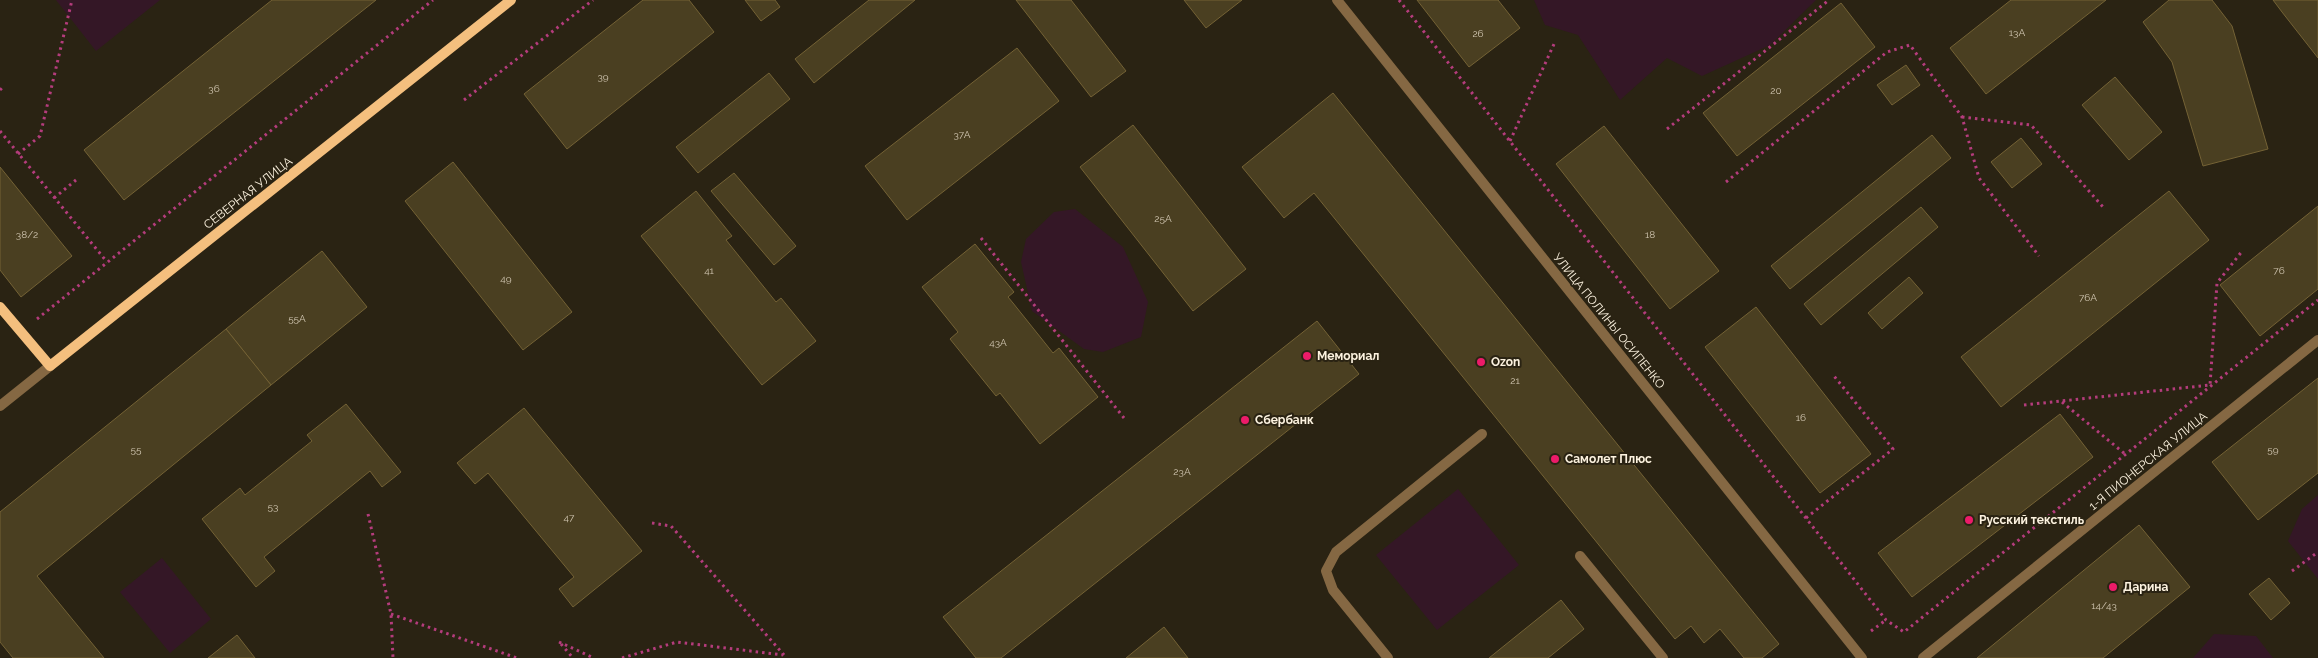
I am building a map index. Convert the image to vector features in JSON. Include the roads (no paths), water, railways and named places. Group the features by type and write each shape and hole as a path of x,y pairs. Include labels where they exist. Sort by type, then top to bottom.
{"street":[{"name":"СЕВЕРНАЯ УЛИЦА","path":"0,406 511,0"},
{"name":"УЛИЦА ПОЛИНЫ ОСИПЕНКО","path":"1337,0 1862,658"},
{"path":"0,307 50,366"},
{"name":"1-Я ПИОНЕРСКАЯ УЛИЦА","path":"1923,658 2318,340"},
{"path":"1388,658 1333,590 1326,571 1336,552 1482,434"},
{"path":"1580,556 1663,658"}],"place":[{"name":"Мемориал","path":"1307,356"},
{"name":"Ozon","path":"1481,362"},
{"name":"Сбербанк","path":"1245,420"},
{"name":"Самолет Плюс","path":"1555,459"},
{"name":"Русский текстиль","path":"1969,520"},
{"name":"Дарина","path":"2113,587"}]}
